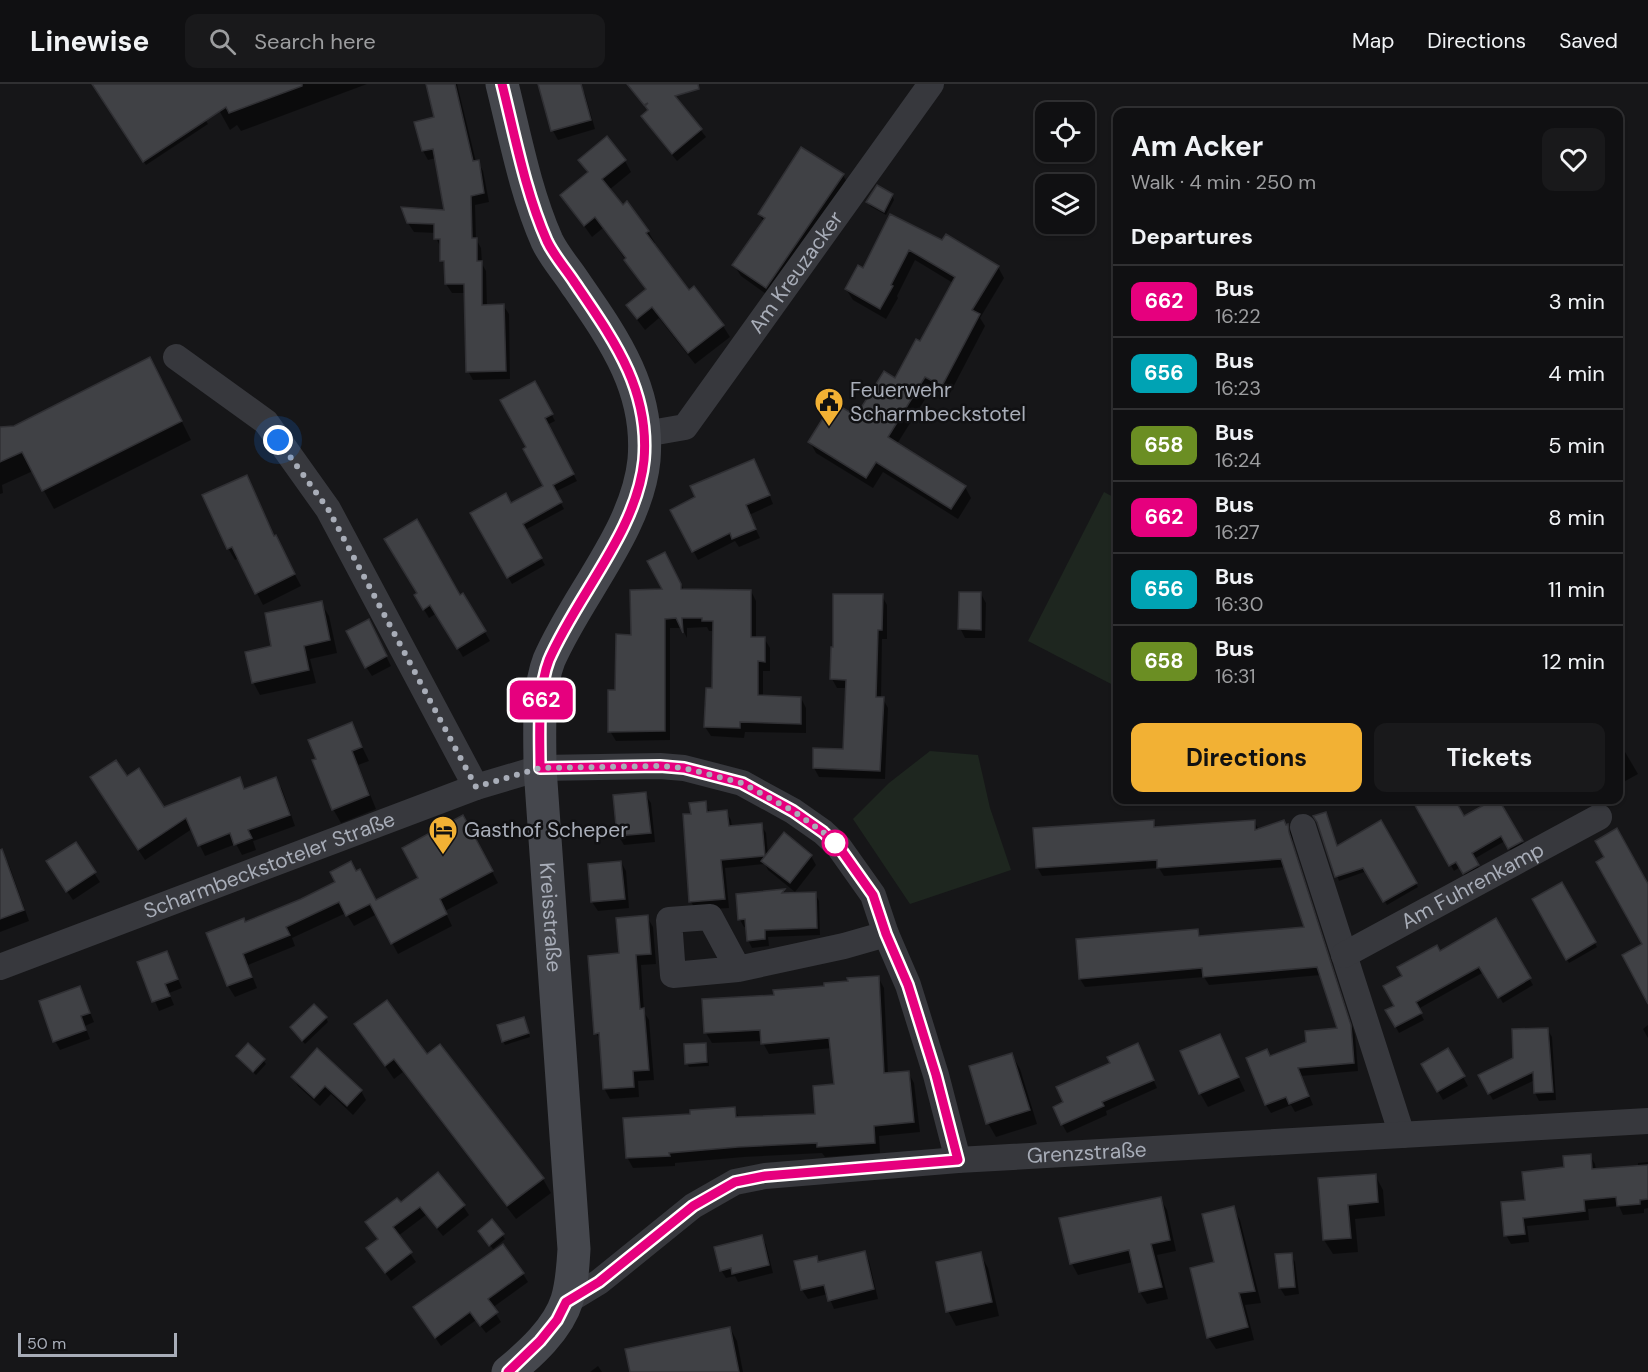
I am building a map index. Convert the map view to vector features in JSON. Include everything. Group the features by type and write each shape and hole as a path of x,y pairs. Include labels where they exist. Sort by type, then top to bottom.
{"street":[{"name":"Kreisstraße","path":"502,84 532,203 548,243 616,343 633,378 645,434 644,463 630,515 569,621 548,663 539,709 540,768 574,1249 571,1284 566,1302 557,1320 540,1341 508,1372"},
{"name":"Am Kreuzacker","path":"645,434 685,427 931,84"},
{"path":"176,357 266,422 328,509 476,787"},
{"name":"Scharmbeckstoteler Straße","path":"0,967 476,787 540,768 660,766 684,768 742,783 793,811 823,832 839,847 873,895 886,934 908,985 936,1075 958,1160"},
{"name":"Am Fuhrenkamp","path":"1344,955 1599,817"},
{"path":"1303,827 1402,1135"},
{"path":"738,969 844,946 886,934"},
{"name":"Grenzstraße","path":"566,1302 599,1282 693,1206 735,1182 765,1176 958,1160 1648,1121"}],"shaded area":[{"path":"1104,492 1113,497 1113,685 1028,641"},
{"path":"930,751 978,755 990,808 1011,870 910,904 853,819 889,783"}],"building":[{"path":"92,84 302,84 302,86 229,113 226,107 143,162"},
{"path":"426,84 455,84 473,161 479,160 484,193 471,196 472,238 477,238 477,261 482,261 482,305 504,304 506,371 466,372 464,284 445,284 444,261 440,261 440,239 434,239 434,224 407,223 401,207 444,210 433,149 422,151 414,122 434,117"},
{"path":"538,84 581,84 591,120 551,131"},
{"path":"627,84 698,84 699,89 675,96 702,129 672,154 641,116 648,110 645,106 648,103 644,105"},
{"path":"607,136 626,160 602,179 623,205 627,201 649,231 646,233 689,290 694,286 724,325 688,353 652,307 637,319 626,305 646,289 595,217 584,226 560,195 588,172 578,160"},
{"path":"801,147 844,174 766,288 732,265 765,218 758,214"},
{"path":"877,185 893,194 884,212 866,202"},
{"path":"890,214 942,240 946,234 999,266 972,310 980,314 942,386 925,377 888,437 966,486 951,509 876,462 866,478 808,442 833,402 856,416 884,371 895,378 916,339 920,341 955,277 909,250 880,309 845,289 858,265 863,268"},
{"path":"150,357 182,421 42,491 22,452 0,462 0,427 14,426"},
{"path":"535,381 553,414 545,418 574,474 553,485 562,502 523,524 542,558 507,578 470,513 506,493 511,503 543,486 523,449 526,447 500,400"},
{"path":"754,459 770,495 746,505 756,529 732,539 730,533 692,552 670,510 695,497 690,486"},
{"path":"247,475 274,536 276,535 295,574 255,594 232,547 227,549 202,495"},
{"path":"417,519 460,595 463,593 486,631 457,649 430,605 423,610 414,595 417,593 384,539"},
{"path":"665,552 681,584 681,589 751,590 751,637 765,637 765,662 758,661 758,695 801,697 801,724 740,722 740,728 704,727 706,688 712,688 713,621 702,621 702,618 682,618 683,633 676,618 665,619 665,731 608,732 608,690 615,690 616,634 631,635 630,590 662,589 647,561"},
{"path":"959,592 981,592 981,630 958,629"},
{"path":"833,594 883,594 882,630 878,630 876,697 884,697 880,771 813,768 813,748 843,749 846,680 830,679 831,647 833,647"},
{"path":"322,601 330,640 304,646 309,670 252,683 245,652 271,646 265,613"},
{"path":"369,619 387,656 365,668 346,631"},
{"path":"352,722 362,747 352,751 369,795 332,810 312,760 316,759 308,740"},
{"path":"116,760 127,776 139,768 164,807 240,777 244,789 276,777 290,815 248,830 252,838 234,845 230,833 198,846 186,818 138,850 90,777"},
{"path":"646,792 651,833 617,836 613,795"},
{"path":"706,801 707,812 727,810 729,826 762,823 765,856 721,860 725,899 689,902 683,814 691,814 689,803"},
{"path":"1414,804 1457,804 1464,816 1486,804 1501,804 1523,841 1508,849 1501,836 1472,853 1479,865 1463,874 1456,862 1449,866"},
{"path":"1326,812 1337,846 1381,820 1417,883 1383,902 1363,868 1335,877 1313,816"},
{"path":"463,815 493,871 440,899 447,914 391,944 370,904 346,916 339,902 286,927 290,935 243,954 252,977 227,986 206,933 244,918 245,922 301,899 335,882 330,872 351,861 356,871 360,869 376,900 418,878 402,848"},
{"path":"1154,820 1154,827 1255,820 1255,830 1284,820 1286,825 1288,824 1351,1025 1354,1063 1298,1068 1309,1096 1289,1104 1286,1097 1265,1105 1246,1058 1267,1049 1270,1056 1306,1042 1305,1031 1337,1028 1317,967 1203,977 1202,968 1079,979 1076,939 1198,929 1199,936 1304,927 1281,859 1157,868 1157,860 1036,868 1033,828"},
{"path":"1617,828 1648,884 1648,1004 1622,955 1642,944 1596,862 1604,857 1595,841"},
{"path":"784,832 812,855 790,883 761,861"},
{"path":"76,842 96,872 66,892 46,861"},
{"path":"2,849 24,910 0,919 0,850"},
{"path":"621,861 625,899 591,902 588,864"},
{"path":"1562,882 1596,942 1566,960 1532,899"},
{"path":"785,889 782,893 816,892 817,928 765,930 765,939 747,941 745,919 738,920 736,894"},
{"path":"648,915 651,954 636,955 640,1009 644,1008 649,1070 633,1071 634,1087 603,1089 599,1033 594,1034 588,956 619,953 616,918"},
{"path":"1496,918 1531,978 1498,998 1479,967 1416,1002 1422,1013 1395,1027 1385,1010 1394,1006 1383,986 1402,976 1397,967 1437,945 1440,951"},
{"path":"167,951 178,979 165,984 170,996 152,1002 137,962"},
{"path":"879,976 884,1073 909,1071 914,1122 874,1126 875,1143 817,1147 817,1143 738,1147 669,1153 670,1156 626,1158 623,1118 690,1114 690,1110 735,1107 736,1117 815,1114 813,1086 834,1084 829,1038 761,1044 760,1030 704,1033 702,999 774,995 773,990 824,986 824,983 848,981 847,978"},
{"path":"80,986 90,1013 81,1016 86,1030 53,1042 39,1001"},
{"path":"387,1000 427,1054 440,1044 544,1178 507,1206 394,1059 385,1066 354,1024"},
{"path":"314,1004 327,1017 302,1041 290,1027"},
{"path":"524,1017 529,1033 502,1042 497,1025"},
{"path":"1548,1028 1553,1092 1534,1093 1533,1072 1488,1094 1478,1075 1513,1058 1512,1029"},
{"path":"1220,1034 1239,1077 1199,1094 1180,1051"},
{"path":"248,1043 265,1059 253,1072 236,1056"},
{"path":"706,1043 707,1062 685,1064 684,1044"},
{"path":"1138,1043 1154,1080 1102,1102 1104,1106 1061,1125 1053,1107 1063,1102 1056,1087 1110,1063 1107,1057"},
{"path":"317,1048 362,1090 347,1106 325,1086 314,1098 291,1077"},
{"path":"1448,1048 1465,1076 1437,1092 1421,1064"},
{"path":"1012,1053 1030,1110 986,1124 969,1066"},
{"path":"1591,1154 1592,1169 1648,1165 1648,1199 1640,1200 1640,1204 1617,1206 1616,1197 1584,1200 1585,1211 1523,1218 1525,1234 1504,1236 1501,1202 1525,1200 1522,1172 1564,1167 1563,1156"},
{"path":"438,1172 465,1205 437,1228 420,1207 393,1227 412,1252 385,1273 366,1248 378,1239 365,1222 397,1198 401,1202"},
{"path":"1376,1174 1378,1202 1348,1205 1351,1238 1323,1240 1318,1178"},
{"path":"1161,1197 1170,1240 1151,1244 1162,1287 1139,1292 1129,1250 1070,1264 1059,1218"},
{"path":"1234,1206 1255,1291 1239,1293 1248,1327 1207,1338 1190,1268 1214,1262 1202,1214"},
{"path":"492,1219 504,1234 489,1246 478,1231"},
{"path":"762,1235 769,1265 732,1274 731,1268 720,1271 714,1247"},
{"path":"503,1244 524,1273 488,1299 498,1312 480,1326 470,1312 435,1338 413,1307"},
{"path":"865,1251 874,1289 828,1301 824,1285 801,1290 794,1261 817,1256 818,1262"},
{"path":"981,1252 992,1302 946,1312 936,1262"},
{"path":"1292,1253 1295,1287 1279,1288 1275,1254"},
{"path":"730,1327 739,1372 630,1372 625,1349"}],"bus line":[{"name":"662","path":"502,84 532,203 548,243 616,343 633,378 645,434 644,463 630,515 569,621 548,663 539,709 540,768 660,766 684,768 742,783 793,811 823,832 839,847 873,895 886,934 908,985 936,1075 958,1160 765,1176 735,1182 693,1206 599,1282 566,1302 557,1320 540,1341 508,1372"}],"place":[{"name":"Feuerwehr Scharmbeckstotel","path":"829,428"},
{"name":"Gasthof Scheper","path":"443,856"}],"route":[{"path":"278,440 328,509 476,787 540,768 660,766 684,768 742,783 793,811 823,832 839,847 835,843"}]}
